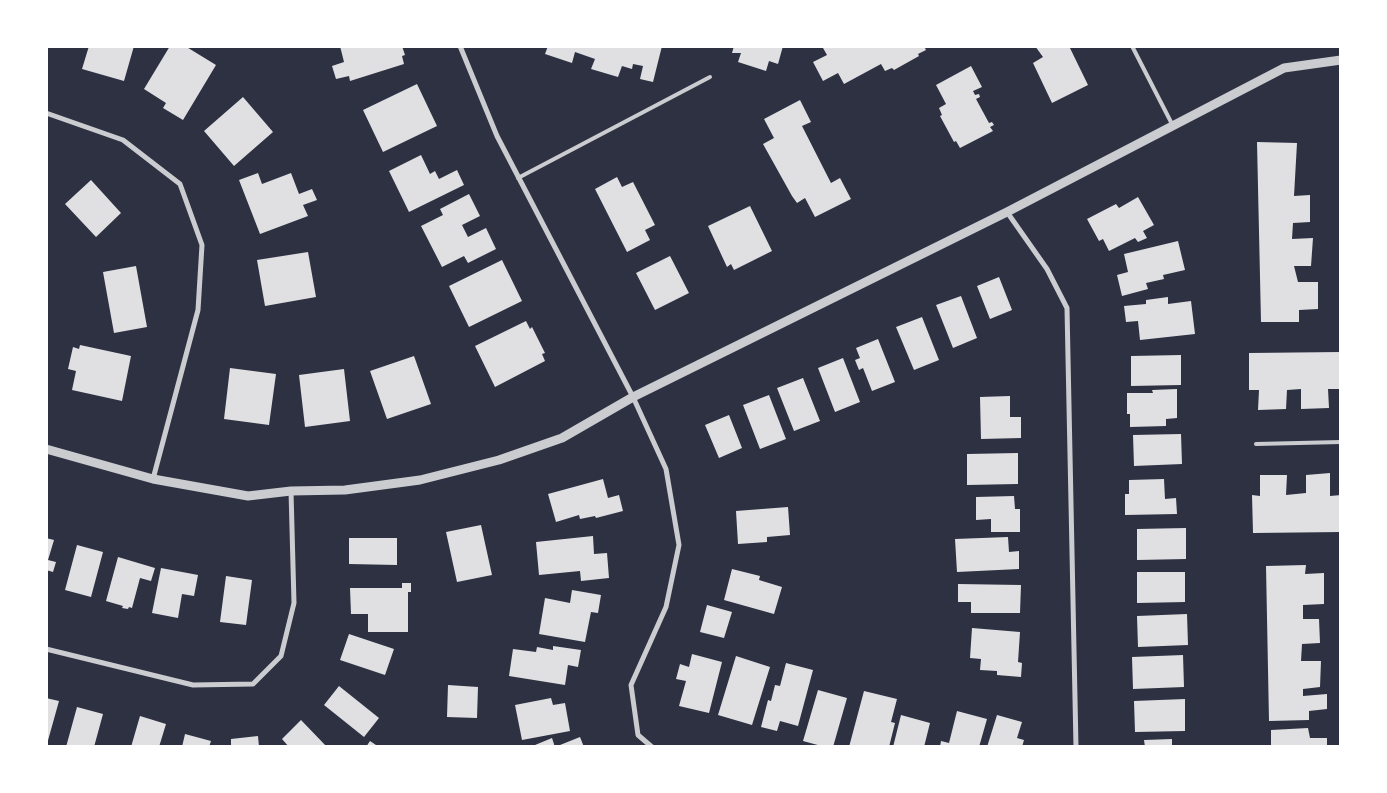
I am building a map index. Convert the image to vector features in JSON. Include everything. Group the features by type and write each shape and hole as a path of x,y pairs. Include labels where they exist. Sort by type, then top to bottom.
{"street":[{"path":"460,46 497,136 633,397 666,470 679,545 666,607 631,685 638,735 652,747"},
{"path":"46,449 153,479 248,496 345,490 420,480 499,460 562,438 633,397 1007,212 1284,68 1341,60"},
{"path":"46,113 123,140 180,184 202,245 198,310 153,479"},
{"path":"1007,212 1048,269 1067,308 1076,747"},
{"path":"46,649 193,685 253,684 281,656 294,603 291,492"}],"lane":[{"path":"1132,46 1173,126"},
{"path":"518,178 710,77"},
{"path":"1256,444 1341,442"}],"building":[{"path":"89,46 134,46 124,81 82,69"},
{"path":"170,46 185,46 216,65 183,120 163,108 166,103 144,89"},
{"path":"340,46 402,46 405,55 402,56 404,64 350,81 349,76 336,79 332,66 344,62"},
{"path":"548,46 662,46 653,82 640,79 643,66 633,64 632,69 622,66 618,77 591,69 595,59 575,52 572,63 545,54"},
{"path":"734,46 783,46 778,64 769,61 766,71 738,62 741,53 732,53"},
{"path":"825,46 924,46 926,50 894,70 892,68 885,71 881,64 844,84 838,73 823,81 813,62 827,55 823,48"},
{"path":"1035,46 1069,46 1088,85 1052,103 1033,63 1043,57"},
{"path":"971,66 982,87 973,91 975,95 979,94 980,97 976,99 989,123 992,122 994,125 990,127 993,131 960,148 956,141 954,142 940,116 942,115 939,108 946,104 936,85"},
{"path":"417,84 437,126 383,152 363,110"},
{"path":"243,97 273,132 234,166 204,131"},
{"path":"800,100 811,122 802,126 831,183 840,178 851,199 815,217 805,198 797,203 792,196 763,144 774,138 764,119"},
{"path":"1257,142 1297,143 1294,196 1310,195 1310,222 1293,223 1292,239 1313,238 1311,266 1294,266 1298,282 1318,282 1318,309 1299,310 1299,322 1261,322"},
{"path":"421,155 430,174 435,171 439,179 457,170 464,185 409,212 389,171"},
{"path":"258,173 262,184 291,173 299,194 312,189 317,200 303,205 308,216 260,234 239,180"},
{"path":"617,177 622,187 633,182 655,225 645,230 650,240 627,252 595,189"},
{"path":"91,180 121,213 96,237 65,204"},
{"path":"469,194 480,216 462,225 468,237 486,228 496,249 468,263 464,256 442,267 421,226 443,215 440,209"},
{"path":"1138,197 1154,225 1143,231 1147,238 1138,242 1135,238 1109,251 1103,239 1099,241 1087,219 1116,204 1119,208"},
{"path":"750,206 772,251 734,270 731,264 727,267 708,226"},
{"path":"1178,241 1185,270 1163,275 1164,279 1146,283 1148,289 1122,296 1117,275 1128,272 1124,254"},
{"path":"308,252 316,297 265,306 257,260"},
{"path":"670,256 689,293 655,310 636,273"},
{"path":"502,260 522,301 469,327 449,286"},
{"path":"136,266 147,327 114,333 103,272"},
{"path":"999,277 1012,310 990,319 977,286"},
{"path":"961,296 977,338 953,348 936,305"},
{"path":"1168,297 1168,304 1191,301 1195,334 1140,340 1138,321 1126,322 1124,306 1146,304 1146,300"},
{"path":"922,317 939,360 914,370 896,327"},
{"path":"526,321 530,329 532,327 545,353 542,354 545,361 495,387 475,346"},
{"path":"878,339 895,382 872,391 863,368 859,370 855,360 860,358 856,348"},
{"path":"80,345 131,356 122,401 72,390 76,371 68,369 73,347 79,349"},
{"path":"1341,352 1341,389 1328,389 1329,408 1301,409 1301,389 1287,390 1286,409 1258,410 1259,390 1249,390 1249,353"},
{"path":"1181,355 1181,385 1131,386 1131,356"},
{"path":"414,356 431,404 387,419 370,371"},
{"path":"843,358 860,402 835,412 818,368"},
{"path":"230,368 276,374 269,425 224,419"},
{"path":"344,369 350,421 305,427 299,375"},
{"path":"803,378 820,421 794,431 777,388"},
{"path":"1177,389 1177,418 1166,419 1166,426 1130,427 1130,414 1127,414 1127,393 1153,393 1152,390"},
{"path":"769,395 786,439 760,449 743,405"},
{"path":"1010,396 1010,417 1021,417 1021,438 981,439 980,397"},
{"path":"729,415 742,448 719,458 705,425"},
{"path":"1181,434 1182,464 1134,466 1133,435"},
{"path":"1018,453 1018,484 967,485 967,454"},
{"path":"1330,473 1330,496 1341,495 1341,532 1253,533 1252,495 1260,496 1260,475 1287,475 1286,495 1306,493 1306,475"},
{"path":"603,479 608,498 619,495 623,511 596,518 595,516 580,519 579,515 556,522 548,494"},
{"path":"1164,479 1165,499 1176,498 1177,514 1125,515 1125,494 1129,494 1129,480"},
{"path":"1014,496 1015,509 1020,509 1020,532 991,532 991,519 976,520 976,497"},
{"path":"788,507 790,535 767,537 767,542 738,544 736,511"},
{"path":"481,525 492,575 457,582 446,532"},
{"path":"1186,528 1186,559 1137,560 1137,529"},
{"path":"593,536 594,554 607,553 609,578 581,581 580,571 539,575 536,542"},
{"path":"1008,537 1009,552 1019,551 1019,569 957,572 955,539"},
{"path":"46,538 54,540 48,560 56,562 53,572 46,570"},
{"path":"349,538 397,538 397,565 349,564"},
{"path":"77,545 103,552 91,597 65,590"},
{"path":"118,557 155,568 151,581 140,578 132,608 129,607 128,609 106,601"},
{"path":"1306,565 1305,574 1324,573 1324,604 1303,605 1303,619 1319,619 1320,643 1302,644 1301,661 1321,661 1320,687 1303,689 1303,696 1327,694 1327,709 1309,711 1309,720 1269,721 1266,566"},
{"path":"161,568 198,575 194,596 182,594 178,618 152,613"},
{"path":"732,569 760,576 759,580 782,587 774,614 724,600"},
{"path":"1137,572 1185,572 1185,602 1137,603"},
{"path":"226,576 252,580 246,625 220,622"},
{"path":"402,583 411,583 411,592 408,592 408,632 368,632 368,614 351,614 350,588 402,588"},
{"path":"958,584 1021,585 1020,613 971,613 971,602 958,602"},
{"path":"572,590 601,595 598,613 591,612 585,642 539,634 545,598 570,603"},
{"path":"707,605 732,612 724,638 700,632"},
{"path":"1187,614 1188,645 1138,647 1137,616"},
{"path":"972,628 1020,632 1018,662 1022,663 1021,677 997,675 997,671 980,670 981,659 970,658"},
{"path":"349,634 394,649 385,675 340,660"},
{"path":"553,646 581,650 578,667 568,665 565,685 509,676 513,649 536,652 537,647 553,650"},
{"path":"692,654 722,662 709,713 679,706 686,681 676,679 680,664 689,667"},
{"path":"1183,655 1184,687 1133,689 1132,657"},
{"path":"736,656 770,667 752,725 718,715"},
{"path":"786,663 813,670 798,726 780,721 777,731 761,727 768,700 771,701 775,685 780,686"},
{"path":"448,685 478,687 477,718 447,717"},
{"path":"339,686 379,718 364,737 324,705"},
{"path":"818,690 847,698 833,747 825,747 803,741"},
{"path":"864,691 897,699 891,722 895,723 889,747 849,747"},
{"path":"46,698 59,701 47,744 46,744"},
{"path":"551,698 553,705 565,703 570,731 522,740 515,705"},
{"path":"1185,699 1185,731 1135,732 1134,701"},
{"path":"77,707 103,714 94,747 66,747"},
{"path":"957,711 987,719 979,747 940,747 941,741 949,743"},
{"path":"901,715 930,723 924,747 893,747"},
{"path":"997,715 1022,722 1017,738 1024,740 1022,747 987,747"},
{"path":"140,716 166,724 159,747 131,747"},
{"path":"301,720 327,747 289,747 282,739"},
{"path":"1308,728 1310,738 1327,738 1327,747 1271,747 1271,730"},
{"path":"185,734 211,741 209,747 182,747"},
{"path":"258,736 259,747 231,747 231,739"},
{"path":"580,737 584,747 555,747"},
{"path":"552,738 555,747 536,747 535,745"},
{"path":"1172,739 1172,747 1145,747 1144,740"},
{"path":"370,741 379,747 366,747"}]}
